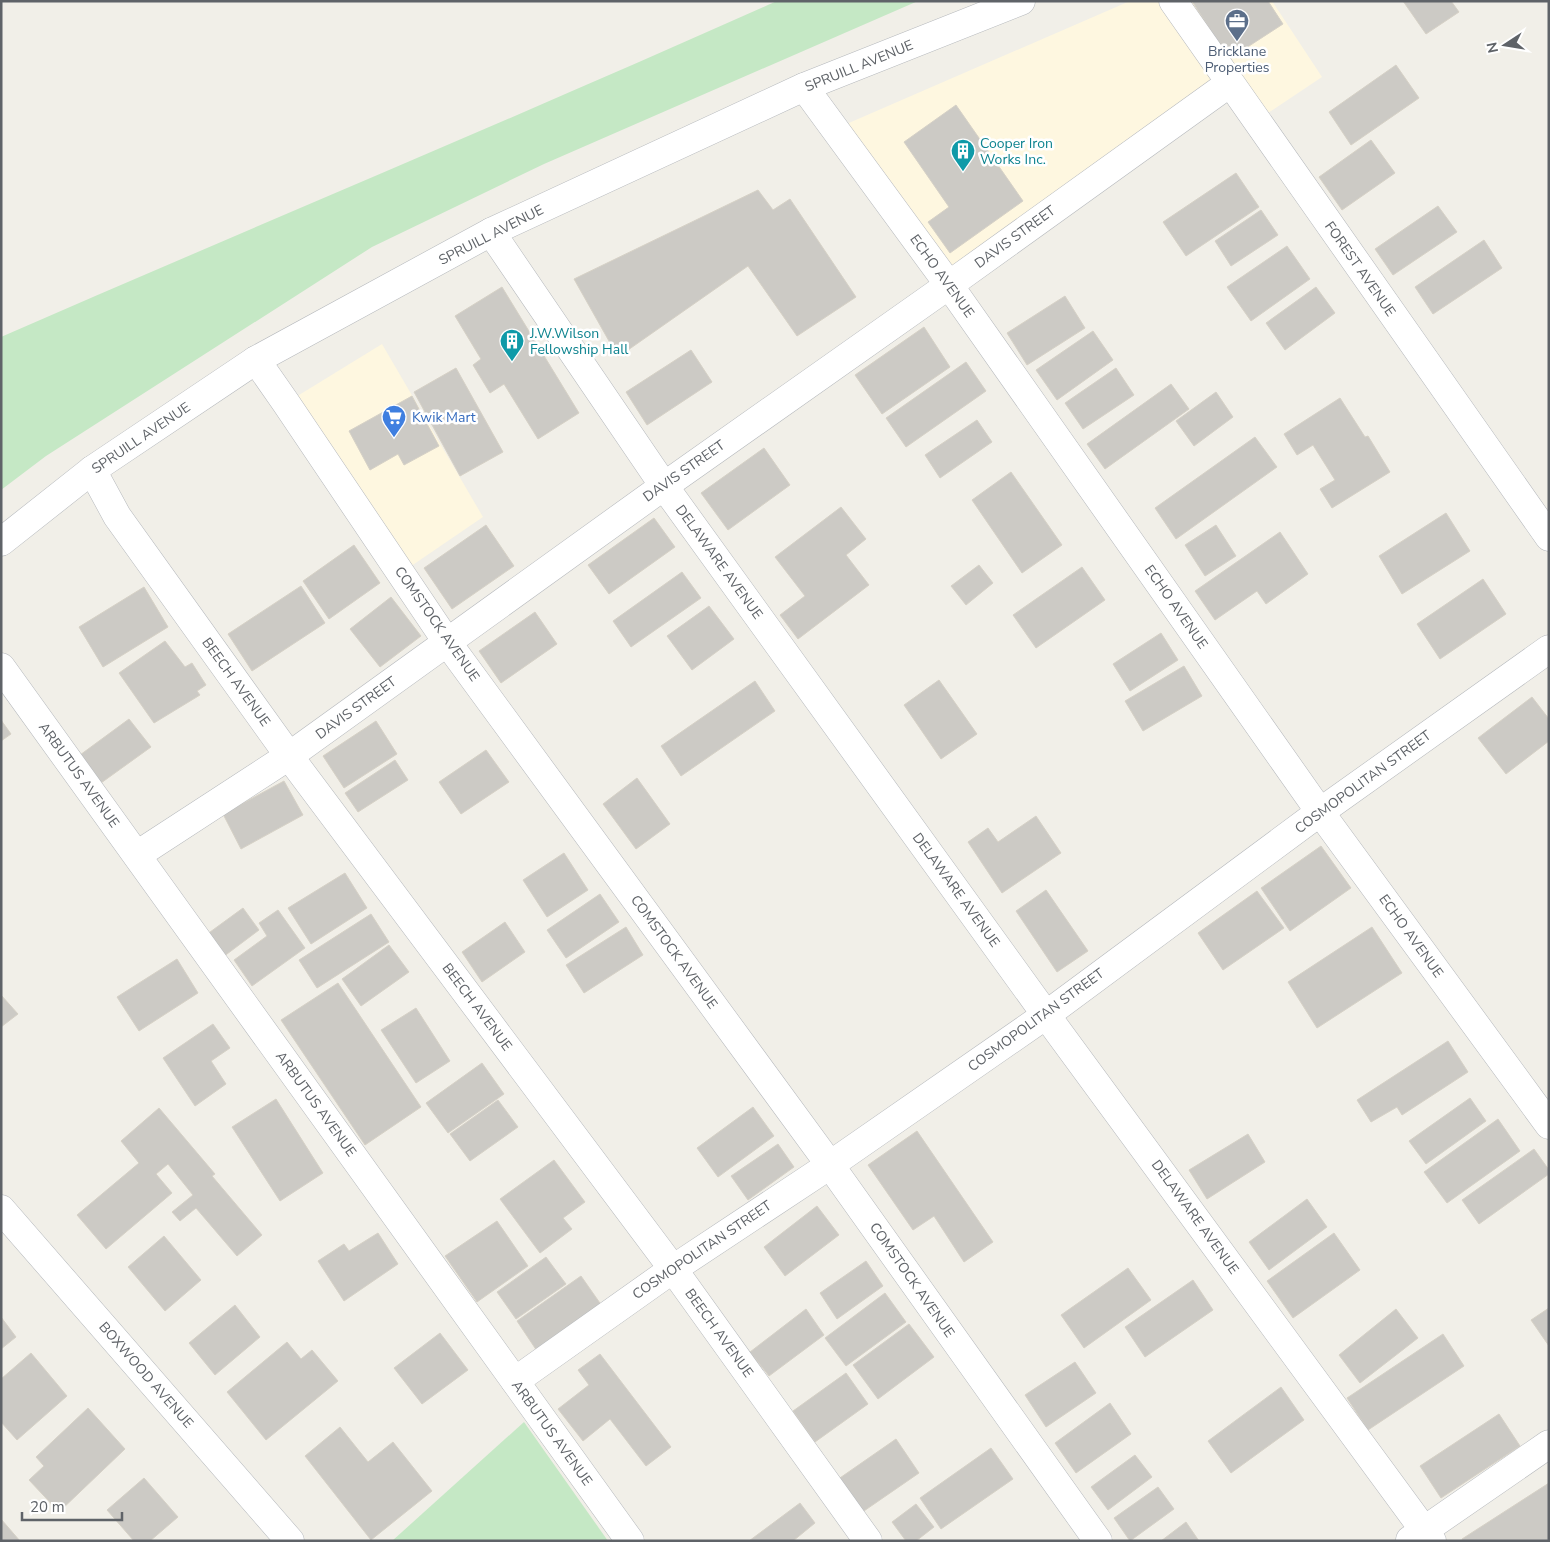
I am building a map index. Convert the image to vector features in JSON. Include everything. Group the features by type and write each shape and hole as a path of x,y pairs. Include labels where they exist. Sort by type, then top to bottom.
{"street":[{"name":"SPRUILL AVENUE","path":"1,542 92,470 256,360 491,232 804,87 1021,1"},
{"name":"FOREST AVENUE","path":"1173,1 1549,537"},
{"name":"DAVIS STREET","path":"136,855 289,756 1230,83"},
{"name":"ECHO AVENUE","path":"804,87 949,285 1320,812 1549,1125"},
{"name":"DELAWARE AVENUE","path":"491,232 664,486 1422,1537"},
{"name":"COMSTOCK AVENUE","path":"256,360 447,642 830,1165 1098,1541"},
{"name":"BEECH AVENUE","path":"92,470 117,516 289,756 673,1269 868,1541"},
{"name":"COSMOPOLITAN STREET","path":"515,1381 673,1269 830,1165 1046,1015 1320,812 1549,649"},
{"name":"ARBUTUS AVENUE","path":"1,667 630,1541"},
{"name":"BOXWOOD AVENUE","path":"3,1215 290,1541"},
{"path":"1422,1537 1549,1444"}],"shaded area":[{"path":"1130,1 1272,1 1322,77 1256,121 1230,84 949,285 835,129"},
{"path":"382,344 483,517 401,573 286,403"}],"green space":[{"path":"777,1 918,1 544,164 372,247 46,456 1,490 1,337"},
{"path":"524,1422 608,1541 392,1541"}],"building":[{"name":"Bricklane Properties","path":"1192,1 1268,1 1283,24 1229,59"},
{"path":"1403,1 1451,1 1459,12 1426,34"},
{"path":"1396,65 1419,98 1351,145 1329,112"},
{"name":"Cooper Iron Works Inc.","path":"956,105 1023,201 950,253 928,222 949,207 904,142"},
{"path":"1371,140 1395,173 1342,210 1319,177"},
{"path":"1236,173 1259,207 1186,256 1163,222"},
{"path":"758,190 773,210 790,199 856,297 797,336 748,266 618,357 574,279"},
{"path":"1438,206 1457,232 1393,275 1375,249"},
{"path":"1261,210 1278,235 1231,266 1215,241"},
{"path":"1484,240 1502,268 1433,314 1415,287"},
{"path":"1287,246 1310,279 1251,321 1227,287"},
{"name":"J.W.Wilson Fellowship Hall","path":"502,287 579,413 538,439 504,384 490,393 473,365 481,359 455,316"},
{"path":"1316,287 1335,313 1285,350 1266,323"},
{"path":"1065,296 1085,328 1027,365 1007,333"},
{"path":"924,327 950,367 882,414 855,375"},
{"path":"1093,331 1113,360 1057,400 1036,370"},
{"path":"691,350 712,382 647,425 626,392"},
{"path":"966,362 986,391 906,447 886,418"},
{"path":"456,368 503,452 460,476 414,392"},
{"path":"1116,368 1134,395 1083,429 1065,403"},
{"path":"1171,384 1189,409 1105,469 1087,444"},
{"path":"1216,392 1233,417 1194,446 1176,421"},
{"name":"Kwik Mart","path":"412,396 439,446 404,465 398,454 370,470 349,431"},
{"path":"1340,398 1365,437 1368,436 1390,472 1332,508 1320,489 1335,480 1313,445 1297,455 1284,434"},
{"path":"977,420 992,442 940,478 925,455"},
{"path":"1255,437 1277,467 1176,539 1155,508"},
{"path":"764,448 790,485 728,530 701,493"},
{"path":"1011,472 1062,545 1022,573 972,500"},
{"path":"841,507 866,539 846,555 869,585 798,639 780,615 805,596 775,557"},
{"path":"1446,513 1470,551 1402,594 1379,556"},
{"path":"654,518 675,547 609,594 588,565"},
{"path":"486,525 514,566 452,609 424,568"},
{"path":"1216,525 1236,556 1205,576 1185,545"},
{"path":"1280,532 1308,574 1266,604 1257,591 1215,620 1195,591"},
{"path":"354,545 380,583 329,619 303,581"},
{"path":"979,565 993,583 966,605 951,586"},
{"path":"1082,567 1105,600 1036,648 1013,615"},
{"path":"682,572 701,598 631,647 613,621"},
{"path":"1483,579 1506,614 1440,659 1417,624"},
{"path":"301,586 325,623 252,671 228,634"},
{"path":"144,587 168,627 103,667 79,627"},
{"path":"391,597 421,636 380,667 350,629"},
{"path":"709,606 734,639 692,670 667,636"},
{"path":"535,612 557,644 501,683 479,651"},
{"path":"1161,633 1178,660 1130,691 1113,664"},
{"path":"165,641 185,667 192,663 206,685 197,691 200,695 154,723 119,673"},
{"path":"1184,666 1202,696 1143,731 1125,701"},
{"path":"939,680 977,734 941,759 904,705"},
{"path":"755,681 775,711 681,776 661,746"},
{"path":"1532,697 1549,719 1549,741 1506,774 1478,738"},
{"path":"129,719 151,747 101,783 80,755"},
{"path":"1,720 11,734 1,741"},
{"path":"376,721 397,754 344,788 323,756"},
{"path":"486,750 509,782 461,814 439,782"},
{"path":"395,760 408,780 358,812 345,793"},
{"path":"637,778 670,824 636,849 603,804"},
{"path":"284,781 303,815 241,849 223,814"},
{"path":"1036,816 1061,853 1002,893 968,842 988,828 998,842"},
{"path":"1321,846 1351,888 1290,931 1261,888"},
{"path":"564,853 588,890 547,917 523,880"},
{"path":"345,873 367,908 311,944 288,908"},
{"path":"1046,890 1088,951 1057,972 1016,911"},
{"path":"1257,891 1284,928 1223,970 1198,933"},
{"path":"600,894 619,922 566,958 547,930"},
{"path":"243,908 259,930 223,957 206,935"},
{"path":"278,910 305,948 252,986 234,960 267,936 259,923"},
{"path":"371,914 389,942 317,988 299,960"},
{"path":"505,922 525,952 482,982 462,952"},
{"path":"626,927 643,955 584,993 566,965"},
{"path":"1372,927 1402,973 1317,1028 1288,982"},
{"path":"389,945 409,972 361,1006 342,979"},
{"path":"177,959 198,993 139,1031 117,997"},
{"path":"338,983 421,1107 365,1145 281,1020"},
{"path":"1,995 18,1014 1,1027"},
{"path":"416,1008 450,1061 416,1083 381,1030"},
{"path":"213,1024 230,1048 211,1061 226,1084 195,1106 163,1058"},
{"path":"1448,1041 1468,1072 1402,1115 1397,1107 1371,1122 1357,1100"},
{"path":"482,1063 504,1094 448,1133 426,1103"},
{"path":"1470,1098 1486,1121 1426,1164 1409,1141"},
{"path":"276,1099 323,1173 280,1201 232,1127"},
{"path":"498,1100 518,1127 470,1161 450,1134"},
{"path":"753,1107 774,1136 718,1177 697,1148"},
{"path":"159,1108 215,1174 212,1176 262,1235 237,1256 196,1208 180,1221 172,1212 193,1195 168,1164 156,1174 172,1193 106,1249 77,1215 139,1163 121,1141"},
{"path":"1498,1119 1520,1151 1447,1203 1424,1172"},
{"path":"917,1131 993,1242 964,1262 934,1216 913,1230 868,1165"},
{"path":"1248,1134 1265,1162 1207,1199 1189,1170"},
{"path":"778,1144 794,1167 748,1200 731,1176"},
{"path":"1534,1149 1549,1170 1549,1174 1479,1224 1462,1200"},
{"path":"554,1160 585,1202 563,1218 572,1229 540,1253 500,1199"},
{"path":"1307,1199 1327,1227 1269,1270 1249,1242"},
{"path":"817,1206 839,1235 785,1276 764,1247"},
{"path":"497,1221 528,1266 477,1302 445,1256"},
{"path":"378,1233 398,1264 344,1301 318,1261 344,1244 349,1251"},
{"path":"1334,1233 1360,1270 1293,1318 1267,1281"},
{"path":"164,1236 201,1280 165,1311 128,1267"},
{"path":"546,1257 566,1284 516,1319 497,1292"},
{"path":"866,1261 883,1286 837,1319 820,1293"},
{"path":"1128,1268 1151,1300 1084,1348 1061,1315"},
{"path":"581,1276 602,1306 537,1351 517,1321"},
{"path":"1193,1280 1213,1310 1145,1357 1125,1327"},
{"path":"885,1293 906,1322 846,1366 825,1338"},
{"path":"235,1305 260,1337 215,1375 189,1343"},
{"path":"1549,1308 1549,1346 1531,1320"},
{"path":"806,1309 824,1335 769,1376 750,1352"},
{"path":"1396,1309 1418,1338 1360,1383 1339,1355"},
{"path":"1,1317 16,1337 1,1349"},
{"path":"909,1324 934,1357 878,1399 853,1365"},
{"path":"440,1333 468,1370 422,1404 394,1368"},
{"path":"1443,1334 1464,1366 1368,1430 1347,1398"},
{"path":"287,1342 301,1359 312,1350 338,1381 266,1440 227,1392"},
{"path":"31,1353 67,1396 17,1440 1,1422 1,1379"},
{"path":"600,1354 671,1447 646,1466 610,1419 583,1441 558,1409 589,1385 578,1370"},
{"path":"1075,1362 1096,1393 1046,1427 1025,1395"},
{"path":"846,1373 868,1404 815,1442 793,1411"},
{"path":"1281,1387 1304,1420 1231,1473 1208,1441"},
{"path":"1110,1403 1131,1434 1076,1473 1055,1443"},
{"path":"88,1408 125,1449 59,1512 29,1480 44,1466 36,1457"},
{"path":"1499,1414 1520,1446 1441,1498 1420,1466"},
{"path":"340,1427 368,1462 393,1442 432,1491 371,1540 305,1456"},
{"path":"896,1439 919,1473 861,1513 837,1480"},
{"path":"991,1448 1013,1479 941,1529 920,1498"},
{"path":"1135,1455 1152,1477 1108,1510 1091,1487"},
{"path":"144,1478 178,1517 150,1541 134,1541 107,1510"},
{"path":"1549,1483 1549,1541 1463,1541 1462,1539"},
{"path":"1158,1487 1174,1509 1130,1541 1114,1518"},
{"path":"800,1503 815,1523 793,1541 749,1541"},
{"path":"916,1504 934,1527 916,1541 906,1541 892,1522"},
{"path":"1,1519 20,1541 1,1541"},
{"path":"1186,1522 1199,1541 1161,1541"}],"place":[{"name":"Bricklane Properties","path":"1237,42"},
{"name":"Cooper Iron Works Inc.","path":"963,172"},
{"name":"J.W.Wilson Fellowship Hall","path":"512,362"},
{"name":"Kwik Mart","path":"394,438"}]}
